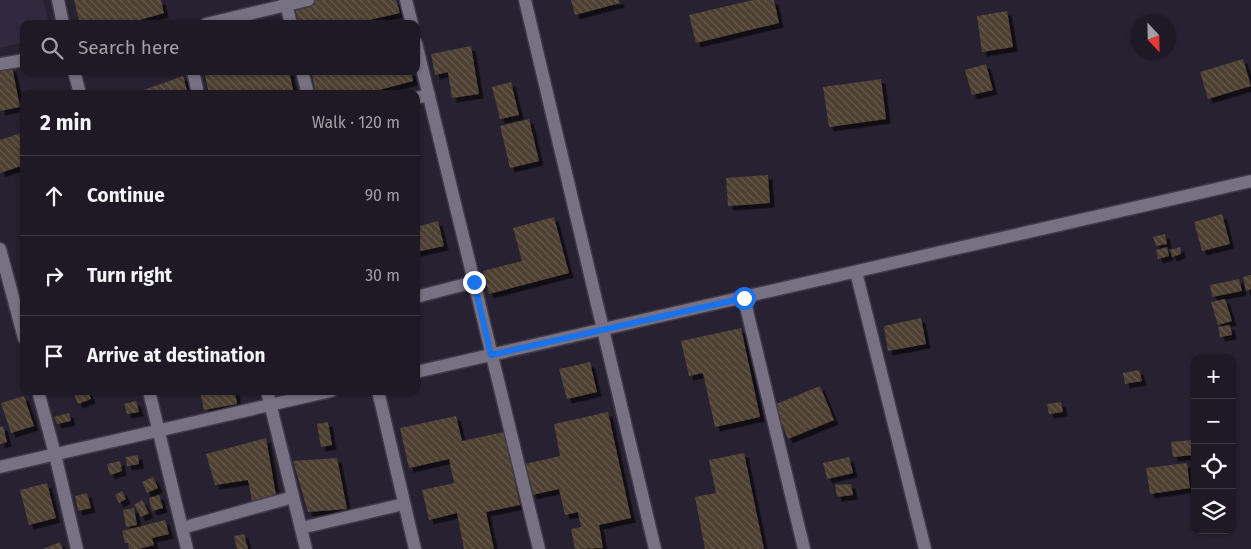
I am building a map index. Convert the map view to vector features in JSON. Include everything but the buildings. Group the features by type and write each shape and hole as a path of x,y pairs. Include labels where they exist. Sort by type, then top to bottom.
{"street":[{"path":"58,0 62,20"},
{"path":"221,20 286,3 308,0"},
{"path":"406,0 411,20"},
{"path":"524,0 655,549"},
{"path":"286,3 290,20"},
{"path":"0,64 20,61"},
{"path":"75,75 79,90"},
{"path":"194,75 197,90"},
{"path":"303,75 307,90"},
{"path":"420,75 422,96 474,282 539,549"},
{"path":"420,371 1251,181"},
{"path":"0,249 20,323"},
{"path":"856,272 925,549"},
{"path":"420,296 474,282"},
{"path":"744,298 804,549"},
{"path":"39,395 77,549"},
{"path":"151,395 187,549"},
{"path":"267,395 306,549"},
{"path":"0,467 314,395"},
{"path":"379,395 415,549"},
{"path":"182,528 292,497"},
{"path":"301,528 404,504"}],"shaded area":[{"path":"0,0 43,0 48,20 20,20 20,43 0,48"}],"route":[{"path":"474,282 491,355 744,298"}]}
